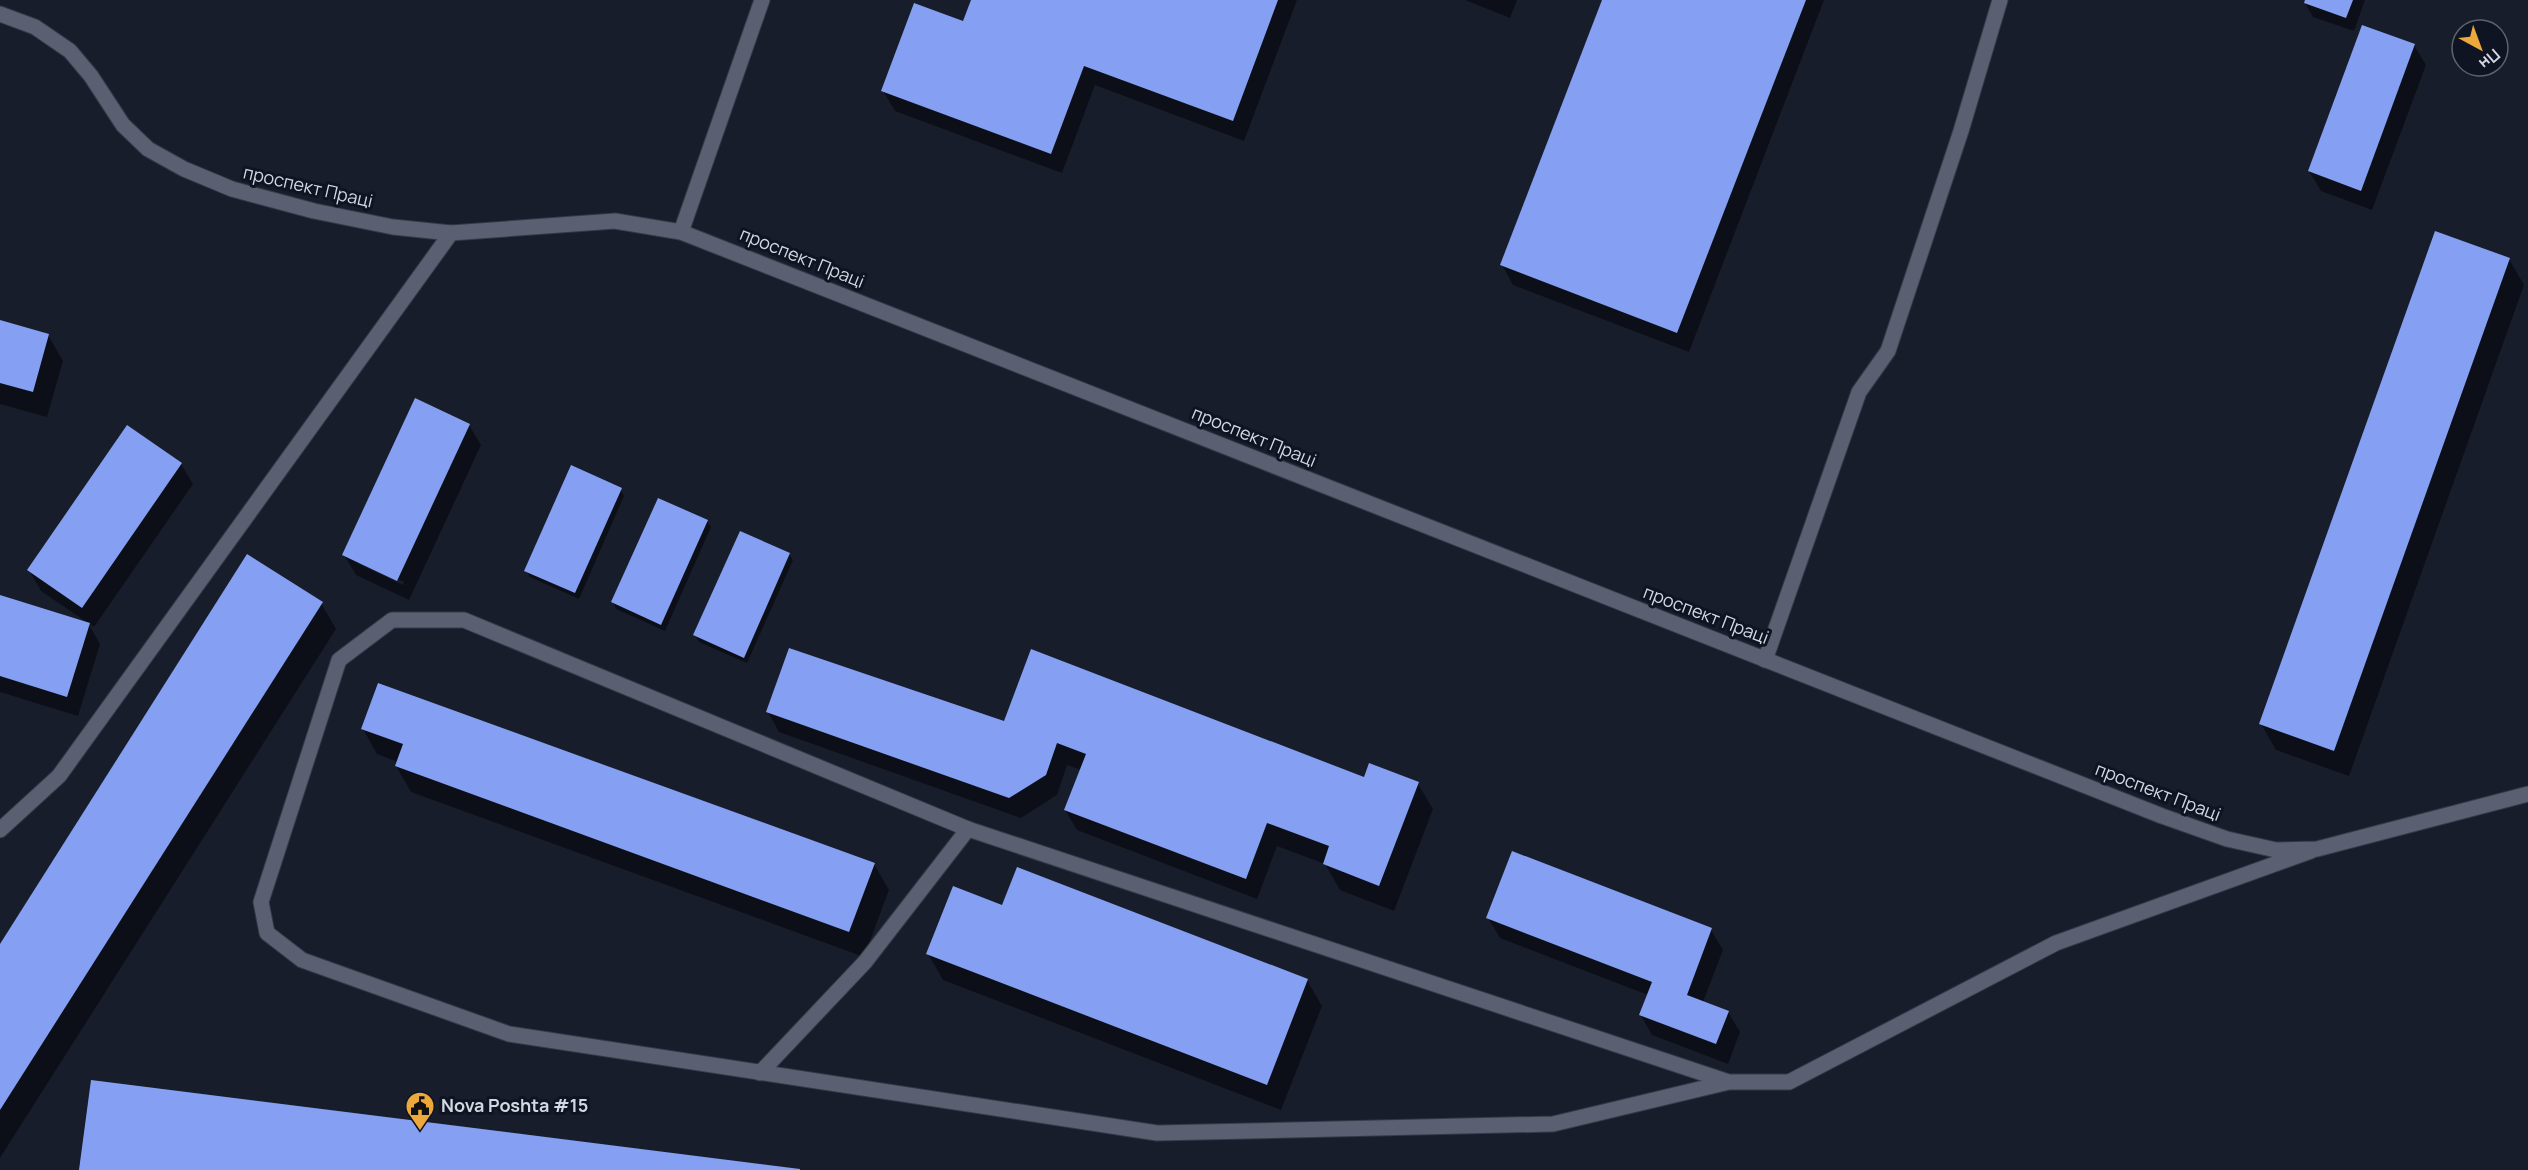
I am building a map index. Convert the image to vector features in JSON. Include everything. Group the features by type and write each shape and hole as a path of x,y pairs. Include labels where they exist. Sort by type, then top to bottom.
{"street":[{"path":"681,232 762,0"},
{"path":"1765,660 1859,392 1888,351 1961,131 2000,0"},
{"name":"проспект Праці","path":"0,14 35,27 70,51 91,76 123,125 148,149 184,169 232,189 314,211 393,227 451,233 615,221 681,232 2162,816 2227,839 2276,850 2317,849 2528,794"},
{"path":"0,830 59,776 451,233"},
{"path":"1729,1082 968,829 464,620 392,620 339,660 261,902 267,933 302,960 510,1034 1157,1133 1553,1124 1729,1082 1789,1082 2056,943 2317,849"},
{"path":"760,1073 865,962 968,829"}],"building":[{"path":"971,0 1278,0 1233,121 1084,66 1051,154 881,91 914,3 963,21"},
{"path":"1602,0 1806,0 1677,333 1500,265"},
{"path":"2305,0 2353,0 2346,18 2304,3"},
{"path":"2362,25 2415,44 2361,191 2308,171"},
{"path":"2435,231 2510,258 2334,751 2259,724"},
{"path":"0,320 49,334 33,392 0,383"},
{"path":"415,398 470,424 397,581 342,555"},
{"path":"127,425 182,463 82,608 27,570"},
{"path":"571,465 622,488 575,593 524,571"},
{"path":"658,498 708,520 661,625 611,602"},
{"path":"740,531 790,553 744,658 693,635"},
{"path":"247,554 323,602 0,1110 0,944"},
{"path":"0,595 90,623 67,697 0,676"},
{"path":"789,648 1004,721 1031,649 1364,777 1369,763 1419,782 1379,886 1323,864 1329,846 1267,823 1246,879 1064,810 1086,754 1057,743 1046,775 1009,798 766,712"},
{"path":"378,683 875,863 849,932 395,766 403,744 361,729"},
{"path":"1512,851 1712,928 1687,995 1729,1011 1716,1044 1639,1015 1652,982 1486,918"},
{"path":"1017,867 1308,979 1267,1085 926,954 953,886 1002,905"},
{"path":"91,1080 800,1169 800,1170 79,1170"}],"place":[{"name":"Nova Poshta #15","path":"420,1132"}]}
